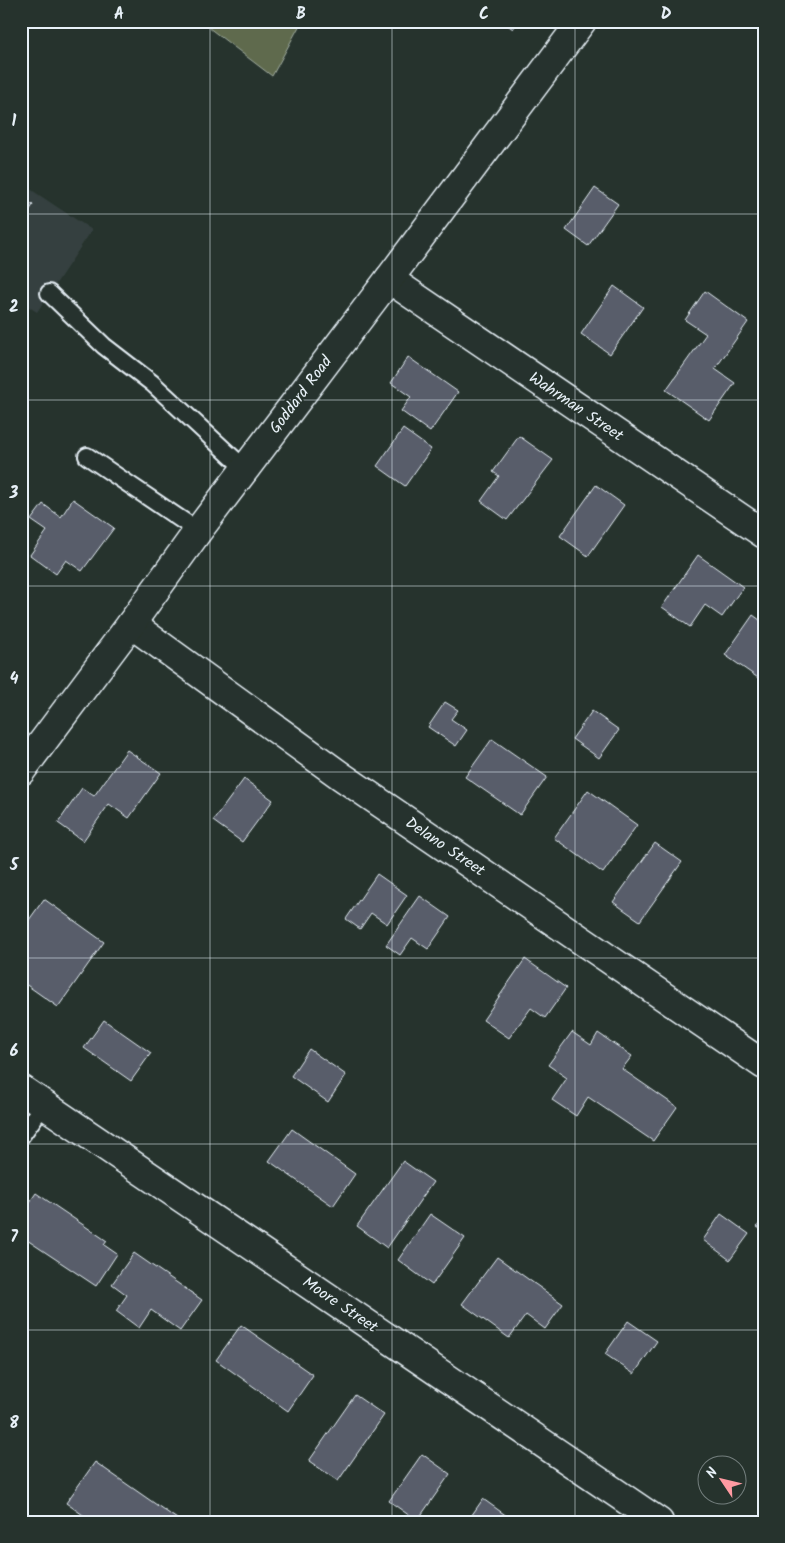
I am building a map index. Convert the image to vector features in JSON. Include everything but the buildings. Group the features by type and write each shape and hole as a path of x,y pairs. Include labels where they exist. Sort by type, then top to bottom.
{"street":[{"name":"Goddard Road","path":"21,771 132,624 198,531 582,21"},
{"name":"Wahrman Street","path":"389,279 764,534"},
{"name":"Delano Street","path":"132,624 341,776 764,1065"},
{"name":"Moore Street","path":"21,1088 659,1522"}],"lane":[{"path":"49,293 104,346 152,383 245,469"},
{"path":"88,456 198,531"},
{"path":"21,1136 44,1104"}],"shaded area":[{"path":"21,183 92,230 37,312 21,302"}],"green space":[{"path":"200,21 302,21 272,76"}]}
